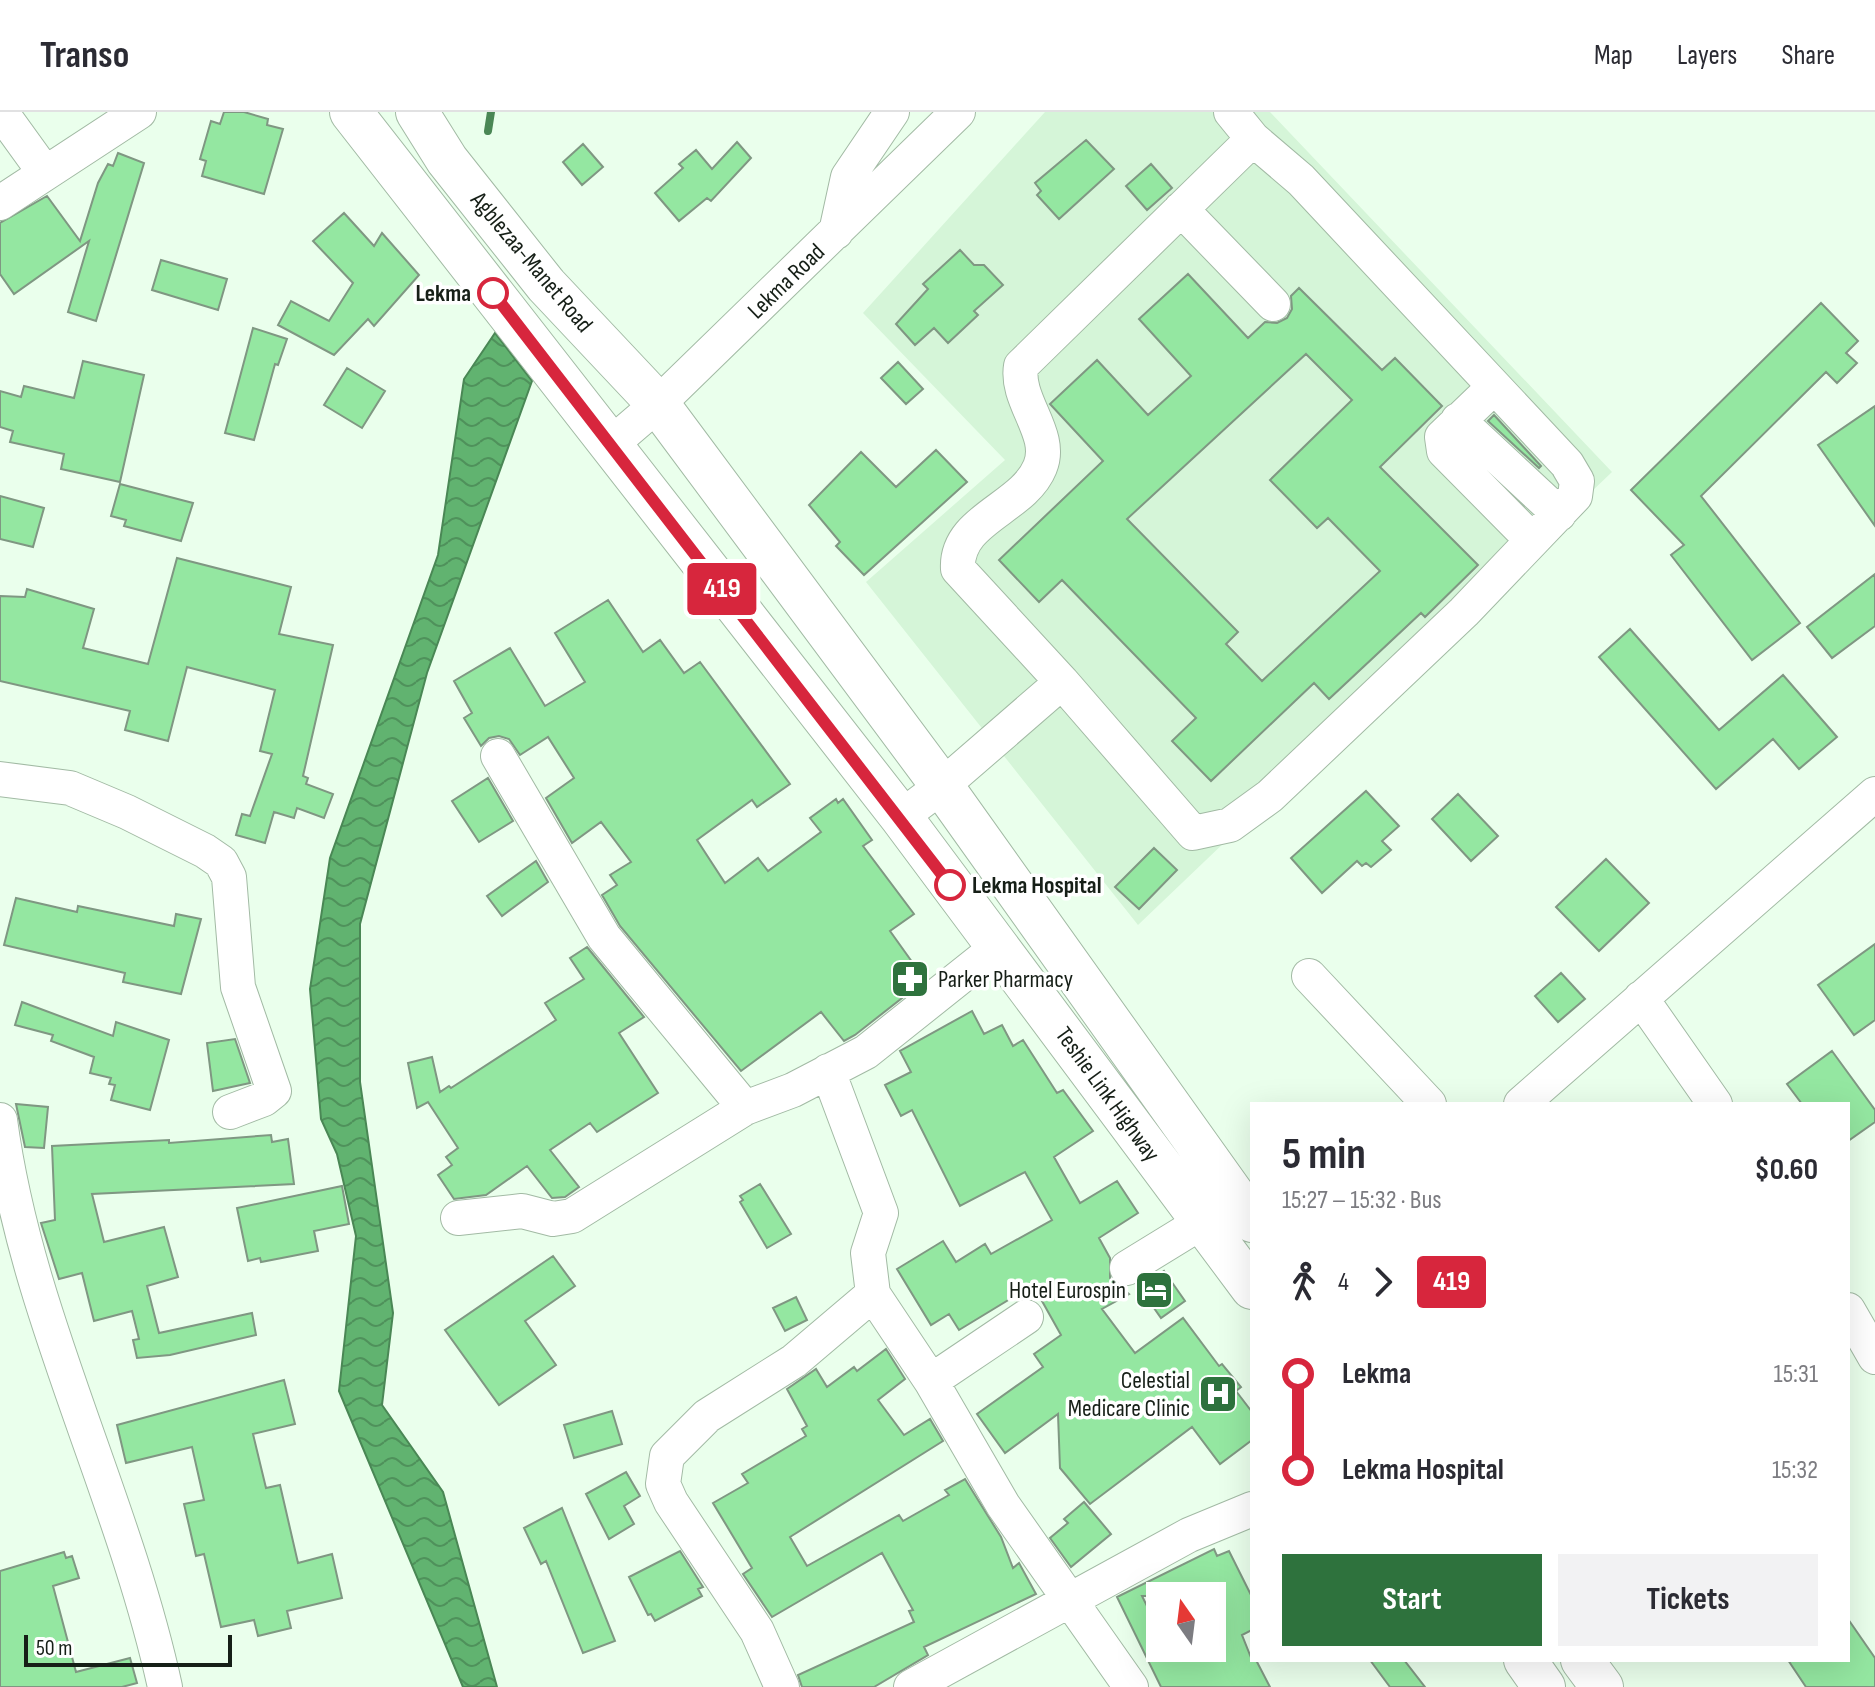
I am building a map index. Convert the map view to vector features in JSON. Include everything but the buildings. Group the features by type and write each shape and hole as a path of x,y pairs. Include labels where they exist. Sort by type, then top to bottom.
{"main road":[{"name":"Agblezaa-Manet Road","path":"351,112 609,446"},
{"name":"Agblezaa-Manet Road","path":"417,112 447,160 546,285 658,404"},
{"name":"Teshie Link Highway","path":"658,404 942,786 1250,1218"},
{"name":"Teshie Link Highway","path":"609,446 901,817 1250,1285"},
{"path":"1526,1662 1544,1687"},
{"path":"1583,1662 1602,1687"}],"street":[{"path":"1,112 45,173"},
{"path":"0,203 139,112"},
{"path":"836,232 848,177 892,112"},
{"name":"Lekma Road","path":"609,446 658,404 958,112"},
{"path":"1231,112 1253,139 1301,180 1567,464 1577,481 1575,496 1464,612 1270,796 1230,825 1193,833 1062,682 958,569 957,554 964,540 1032,480 1040,467 1043,453 1019,379 1021,366 1253,139"},
{"path":"1181,209 1273,304"},
{"path":"1493,388 1442,437 1444,451 1532,540"},
{"path":"1458,420 1559,514"},
{"path":"901,817 942,786 1062,682"},
{"path":"498,756 604,937 745,1108"},
{"path":"0,779 70,788 164,828 221,862 229,877 238,987 274,1091 264,1099 230,1112"},
{"path":"1523,1102 1875,794"},
{"path":"458,1218 522,1211 553,1219 572,1216 745,1108 793,1090 866,1052 999,946"},
{"path":"1309,976 1427,1102"},
{"path":"1641,998 1714,1102"},
{"path":"828,1071 881,1213 868,1253 873,1294 931,1381 1003,1505 1069,1603 1117,1683"},
{"path":"0,1120 32,1269 149,1614 165,1687"},
{"path":"1127,1268 1202,1222"},
{"path":"782,1687 757,1631 671,1502 663,1484 667,1456 707,1416 794,1361 873,1294"},
{"path":"1850,1313 1875,1357"},
{"path":"931,1381 1026,1317"},
{"path":"911,1687 1189,1535 1250,1510"}],"shaded area":[{"name":"Lekma Hospital","path":"1045,112 1270,112 1612,472 1138,925 866,582 1005,460 863,313"}],"water":[{"path":"495,333 532,381 427,673 360,924 360,1082 393,1313 382,1405 443,1492 497,1687 463,1687 339,1391 356,1236 337,1154 321,1119 310,989 330,858 438,555 464,379"}],"waterway":[{"path":"488,131 491,112"}],"bus line":[{"name":"419","path":"493,293 609,446 901,817 950,885"}],"place":[{"name":"Lekma","path":"493,293"},
{"name":"Lekma Hospital","path":"950,885"},
{"name":"Parker Pharmacy","path":"910,979"},
{"name":"Hotel Eurospin","path":"1154,1290"},
{"name":"Celestial Medicare Clinic","path":"1218,1394"}]}
